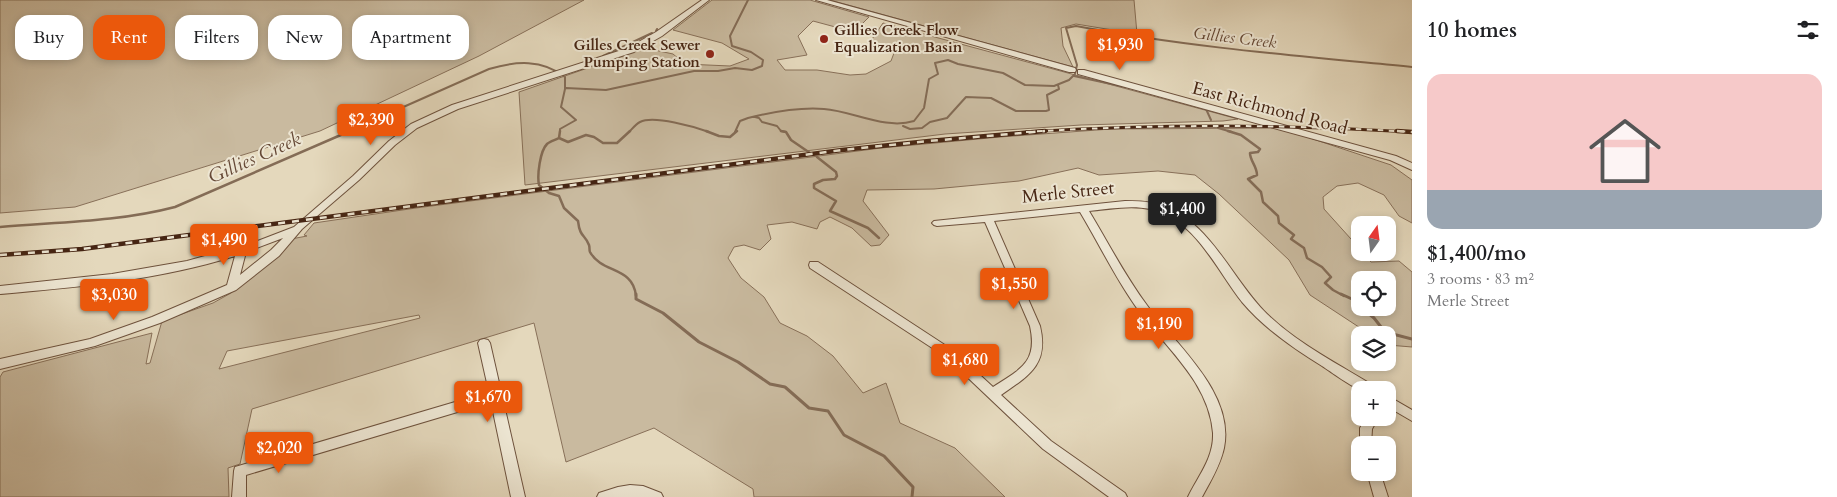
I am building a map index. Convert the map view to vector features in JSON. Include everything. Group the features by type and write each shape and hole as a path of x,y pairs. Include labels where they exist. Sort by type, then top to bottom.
{"street":[{"path":"0,364 91,343 156,320 232,287 275,252 299,228 356,178 392,142 414,126 455,107 619,55 646,42 706,0"},
{"name":"East Richmond Road","path":"818,0 1393,158 1412,167"},
{"name":"Merle Street","path":"937,223 1138,204 1160,208 1183,220 1199,234 1235,287 1262,317 1299,345 1356,381"},
{"path":"1083,208 1138,302 1202,382 1216,410 1219,443 1214,460 1195,497"},
{"path":"988,218 1035,326 1038,340 1038,351 1030,366 992,394"},
{"path":"0,290 155,271 241,251 299,228"},
{"path":"232,287 241,251"},
{"path":"814,265 945,351 1047,445 1120,497"},
{"path":"484,343 518,497"},
{"path":"239,497 240,471 496,394"},
{"path":"1396,406 1412,416"},
{"path":"1375,481 1381,497"},
{"path":"604,497 632,490 642,491 656,497"}],"shaded area":[{"path":"0,0 584,0 479,56 320,131 75,207 0,213"},
{"path":"712,0 810,0 869,17 854,32 813,21 798,36 807,55 777,60 785,70 817,70 850,75 866,74 891,61 894,53 868,45 883,23 1238,119 1081,125 945,134 525,185 519,92 645,48 673,54 685,64 730,66 749,59 722,43 673,30"},
{"path":"830,0 1134,0 1137,34 1076,24 1061,28 1063,46 1073,67"},
{"path":"1280,128 1391,165 1412,180 1412,223 1399,216 1384,195 1358,183 1337,186 1323,197 1324,209 1351,239 1351,261 1399,261 1412,272 1412,347 1396,346 1396,326 1357,326 1310,295 1289,260 1219,194 1195,175 1158,171 1099,175 1078,168 1019,181 934,189 867,190 863,201 889,235 880,245 871,246 852,228 830,217 820,222 817,229 792,222 767,225 771,239 760,250 744,245 734,247 728,258 741,278 764,297 780,323 807,336 833,356 863,393 886,383 900,423 955,448 1005,497 754,497 753,489 654,428 566,462 534,323 252,409 240,464 228,468 229,497 0,497 0,377 3,372 152,333 146,364 150,363 162,321 213,303 231,293 291,239 307,236 304,235 314,223 881,148 1111,129","holes":["419,315 420,318 219,369 227,351"]}],"waterway":[{"path":"566,88 606,90 694,71 718,71 735,68 752,70 762,66 763,60 751,52 732,46 730,36 748,0"},
{"name":"Gillies Creek","path":"735,132 740,121 795,109 835,110 880,122 903,123 914,121 924,108 929,79 938,74 935,63 948,60 958,64 1003,73 1025,85 1054,86 1069,80 1075,74 1077,65 1066,28 1076,26 1159,40 1285,55 1412,67"},
{"path":"603,56 652,33"},
{"name":"Gillies Creek","path":"347,132 489,69 519,63 538,64 556,71 565,77 565,89 561,107 576,120 560,129 560,131"},
{"path":"1074,76 1125,87"},
{"name":"Gillies Creek","path":"903,126 910,129 922,128 930,122 947,118 966,97 991,98 1016,111 1046,111 1049,110 1047,95 1059,89 1058,85"},
{"path":"1200,107 1206,109 1211,120"},
{"path":"755,117 759,118 762,122 777,126 781,131 786,132 791,140 810,153"},
{"name":"Gillies Creek","path":"630,131 640,122 646,120 674,122 706,131"},
{"path":"1218,128 1232,132"},
{"name":"Gillies Creek","path":"0,227 110,219 175,207 350,131"},
{"name":"Gillies Creek","path":"559,138 560,131"},
{"name":"Gillies Creek","path":"559,138 568,142 586,135 594,137 603,143 617,143 630,131"},
{"name":"Gillies Creek","path":"706,131 719,136 730,137 737,131"},
{"path":"1228,131 1241,135 1260,149 1258,152 1250,153 1257,175 1248,179 1261,192 1263,202 1278,216 1279,223 1294,235 1291,239 1304,248 1307,258 1322,267 1331,277 1325,283 1344,296"},
{"path":"559,138 550,142 545,147 539,169 539,185 549,193 559,196 564,208 578,221 581,233 595,259 629,280 634,286 636,296"},
{"path":"817,157 836,172 837,176 835,179 823,180 814,184 814,188 836,201 830,211 868,228 879,238"},
{"path":"1341,294 1351,299"},
{"path":"636,296 636,299 663,313 699,342 738,362 770,384 785,387 809,408 828,411 844,435 884,456 913,487 912,497"},
{"path":"1372,316 1385,332 1412,339"}],"railway":[{"path":"1040,131 1219,126 1412,132 1397,131"},
{"path":"0,255 82,249 842,150 1040,131"},
{"path":"1026,132 1040,131"},
{"path":"1040,131 1045,131"}],"place":[{"name":"Gillies Creek Flow Equalization Basin","path":"824,39"},
{"name":"Gilles Creek Sewer Pumping Station","path":"710,54"}]}
